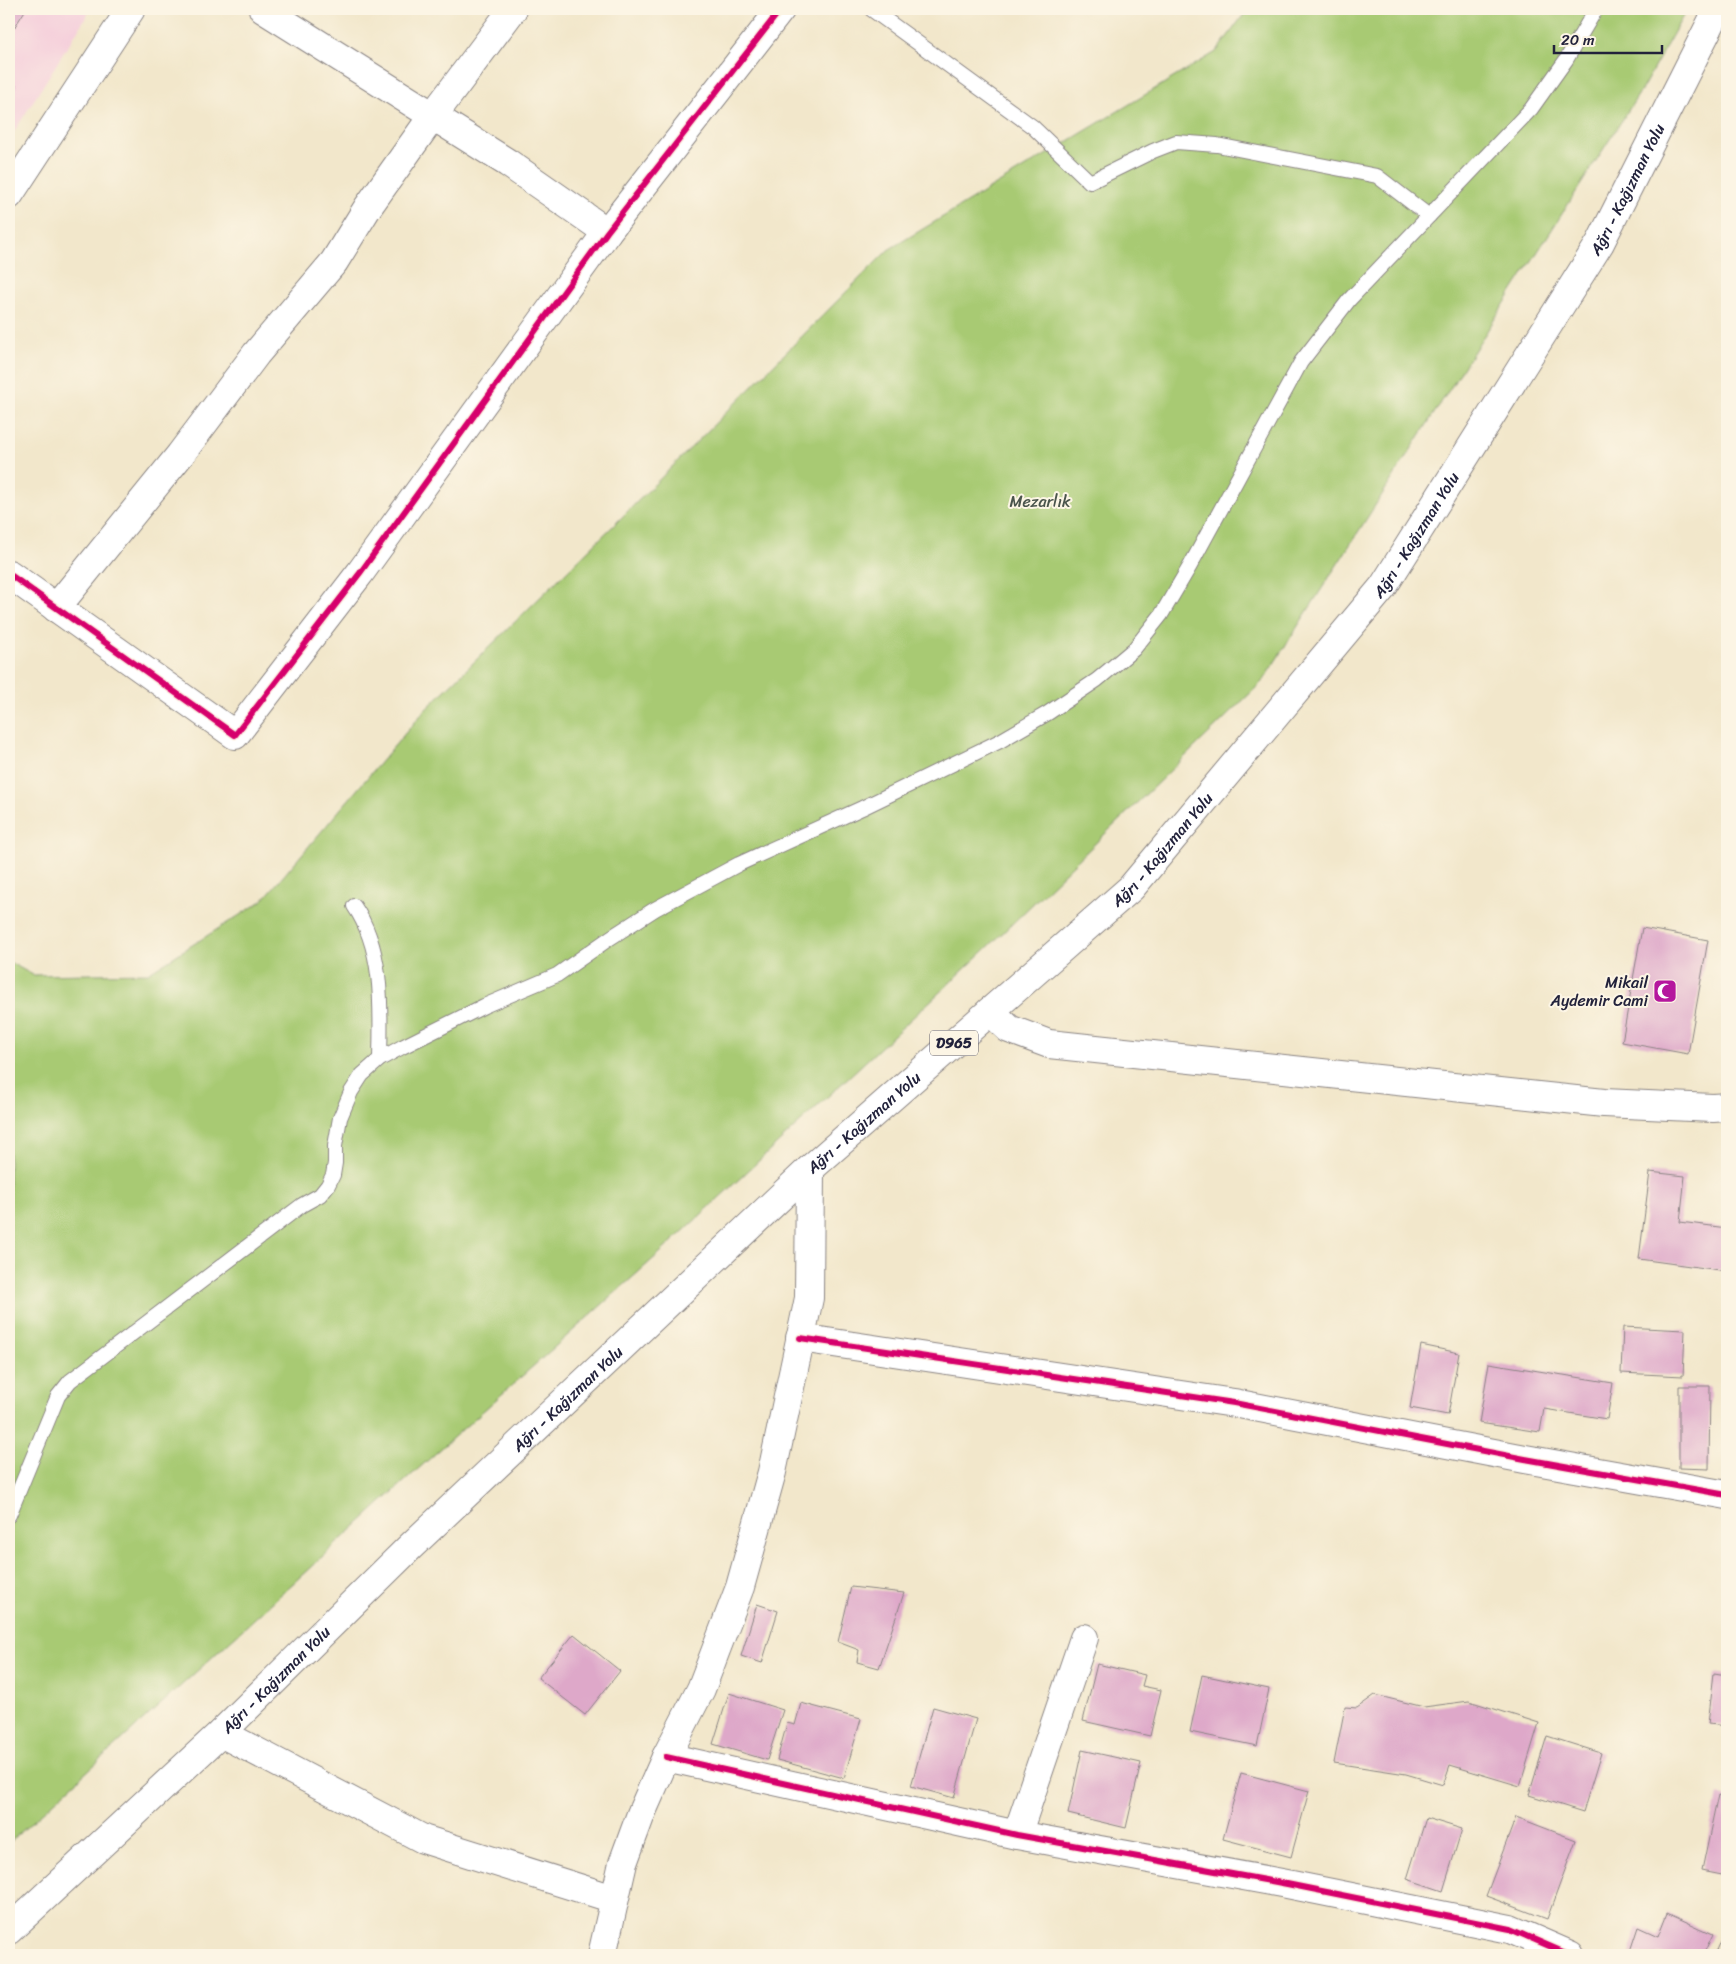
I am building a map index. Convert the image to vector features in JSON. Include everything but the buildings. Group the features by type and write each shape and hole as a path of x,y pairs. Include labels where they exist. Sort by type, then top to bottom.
{"street":[{"path":"9,195 131,9"},
{"path":"263,9 508,163 607,232"},
{"path":"56,608 180,455 262,348 334,262 368,207 432,117 513,9"},
{"path":"9,574 235,735 360,574 607,232 781,9"},
{"name":"Ağrı - Kağızman Yolu","path":"9,1930 221,1733 410,1546 810,1169 1131,888 1383,588 1600,243 1718,9"},
{"path":"990,1011 1009,1029 1049,1044 1604,1103 1727,1107"},
{"path":"602,1955 623,1863 666,1756 700,1689 740,1587 772,1472 809,1298 810,1169"},
{"path":"800,1338 1234,1403 1525,1459 1727,1494"},
{"path":"1017,1835 1084,1638"},
{"path":"221,1733 423,1839 614,1899"},
{"path":"666,1756 1017,1835 1287,1884 1510,1930 1570,1955"}],"lane":[{"path":"871,9 1033,127 1090,182 1153,151 1176,142 1217,145 1377,176 1429,216"},
{"path":"9,1515 58,1396 70,1381 302,1205 320,1195 328,1186 332,1175 340,1118 351,1092 362,1075 380,1059 467,1014 557,976 655,909 740,864 862,808 1000,741 1048,713 1097,680 1134,649 1161,615 1190,566 1301,362 1349,300 1531,109 1566,60 1596,9"},
{"path":"354,906 364,920 372,940 380,993 380,1059"}],"shaded area":[{"path":"9,9 91,9 9,140"}],"green space":[{"name":"Mezarlık","path":"1248,9 1687,9 1642,89 1262,682 983,952 661,1252 417,1470 9,1843 9,962 33,975 148,973 262,901 426,709 615,524 888,250 1216,52"}],"cycle path":[{"path":"9,574 235,735 360,573 607,232 781,9"},
{"path":"800,1338 1234,1403 1525,1459 1727,1495"},
{"path":"666,1757 1017,1835 1287,1884 1510,1929 1570,1955"}],"place":[{"name":"Mikail Aydemir Cami","path":"1665,991"}]}
